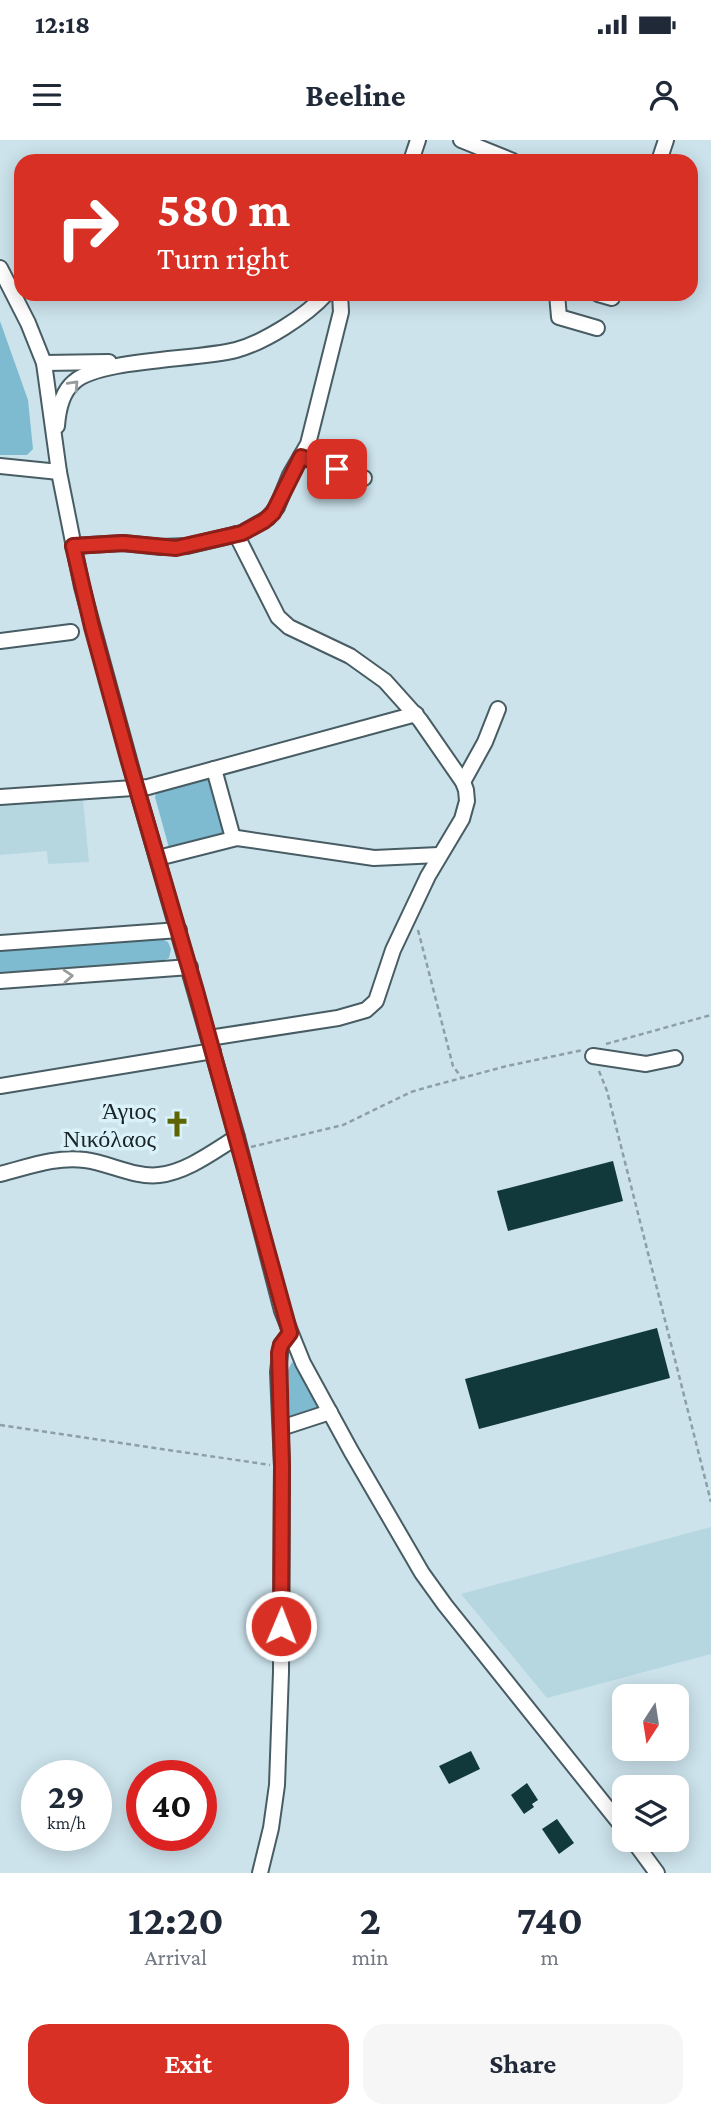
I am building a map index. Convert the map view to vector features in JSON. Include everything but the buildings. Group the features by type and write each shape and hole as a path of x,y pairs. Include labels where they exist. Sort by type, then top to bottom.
{"street":[{"path":"461,140 495,154"},
{"path":"0,268 14,296"},
{"path":"17,301 44,363 59,472 89,614 190,967 290,1333 303,1363 378,1499 430,1584 612,1814"},
{"path":"57,449 57,418 62,402 74,382 97,370 237,350 269,336 316,301"},
{"path":"73,546 123,543 176,548 236,534 257,525 273,513 308,444 341,312 340,301"},
{"path":"558,301 559,317 597,328"},
{"path":"44,363 159,361"},
{"path":"301,457 364,478"},
{"path":"0,466 59,472"},
{"path":"0,1086 211,1045 366,1010 378,998 393,950 439,855 462,819 467,801 463,782 416,714 385,681 366,666 331,645 283,622 273,609 236,534"},
{"path":"0,641 71,632"},
{"path":"463,782 485,742 498,709"},
{"path":"0,797 137,789 416,714"},
{"path":"214,769 233,838"},
{"path":"158,858 233,838 374,858 439,855"},
{"path":"0,943 179,930"},
{"path":"0,981 190,967"},
{"path":"592,1052 646,1065 675,1058"},
{"path":"0,1174 71,1158 146,1175 162,1175 239,1143"},
{"path":"260,1873 275,1802 278,1764 282,1466 279,1353 281,1345 290,1333"},
{"path":"281,1428 330,1412"},
{"path":"642,1852 657,1873"}],"path":[{"path":"413,910 453,1066 462,1078"},
{"path":"239,1143 342,1125 411,1092 462,1078 592,1052 711,1016"},
{"path":"592,1052 607,1091 711,1502"},
{"path":"0,1425 282,1466"}],"shaded area":[{"path":"0,321 28,400 33,449 27,455 0,455"},
{"path":"205,778 210,780 224,834 169,848 155,797 157,792"},
{"path":"83,800 89,862 48,864 47,851 0,855 0,805"},
{"path":"160,938 168,942 171,949 169,958 158,963 0,974 0,948"},
{"path":"292,1362 318,1407 290,1416 288,1370"},
{"path":"711,1527 711,1654 547,1698 461,1594"}],"place":[{"name":"Άγιος Νικόλαος","path":"177,1124"}],"route":[{"path":"281,1626 282,1466 278,1372 281,1345 290,1333 196,991 129,762 73,546 123,543 176,548 236,534 257,525 273,513 301,457 337,469"}]}
